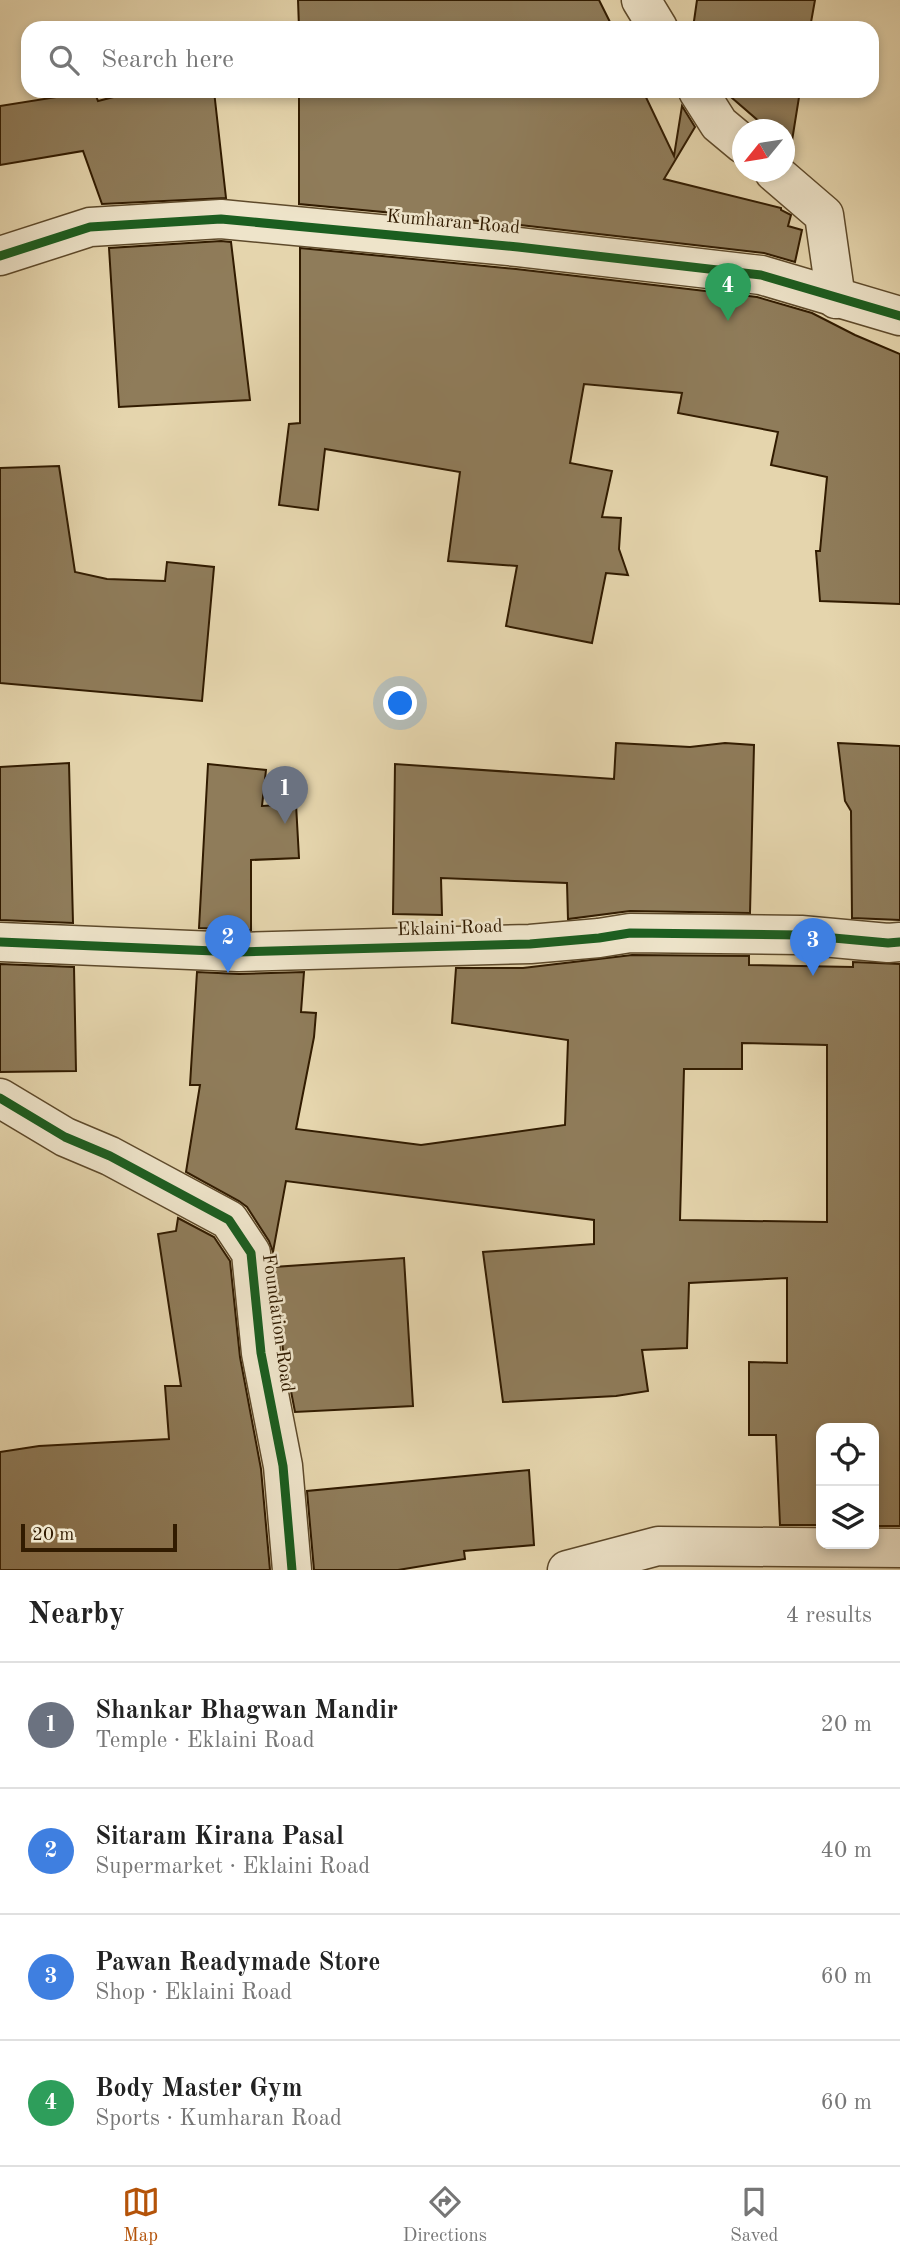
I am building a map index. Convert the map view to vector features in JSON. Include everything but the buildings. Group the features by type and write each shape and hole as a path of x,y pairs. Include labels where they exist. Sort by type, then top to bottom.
{"street":[{"path":"641,0 654,21"},
{"path":"702,98 719,124 732,135"},
{"path":"786,182 824,215 836,299"},
{"name":"Kumharan Road","path":"0,256 90,227 221,219 518,247 761,275 900,316"},
{"name":"Eklaini Road","path":"0,942 238,952 530,944 570,942 630,933 801,935 900,942"},
{"name":"Foundation Road","path":"0,1098 65,1137 110,1156 229,1220 251,1253 261,1353 283,1466 292,1570"},
{"path":"567,1570 658,1546 900,1548"}],"cycle path":[{"path":"0,256 90,227 221,219 518,247 761,275 900,316"},
{"path":"0,942 238,952 530,944 630,933 801,935 900,942"},
{"path":"0,1098 65,1137 110,1156 229,1220 251,1253 261,1353 283,1466 292,1570"}],"place":[{"name":"Body Master Gym","path":"728,321"},
{"name":"Shankar Bhagwan Mandir","path":"285,824"},
{"name":"Sitaram Kirana Pasal","path":"228,973"},
{"name":"Pawan Readymade Store","path":"813,976"}]}
